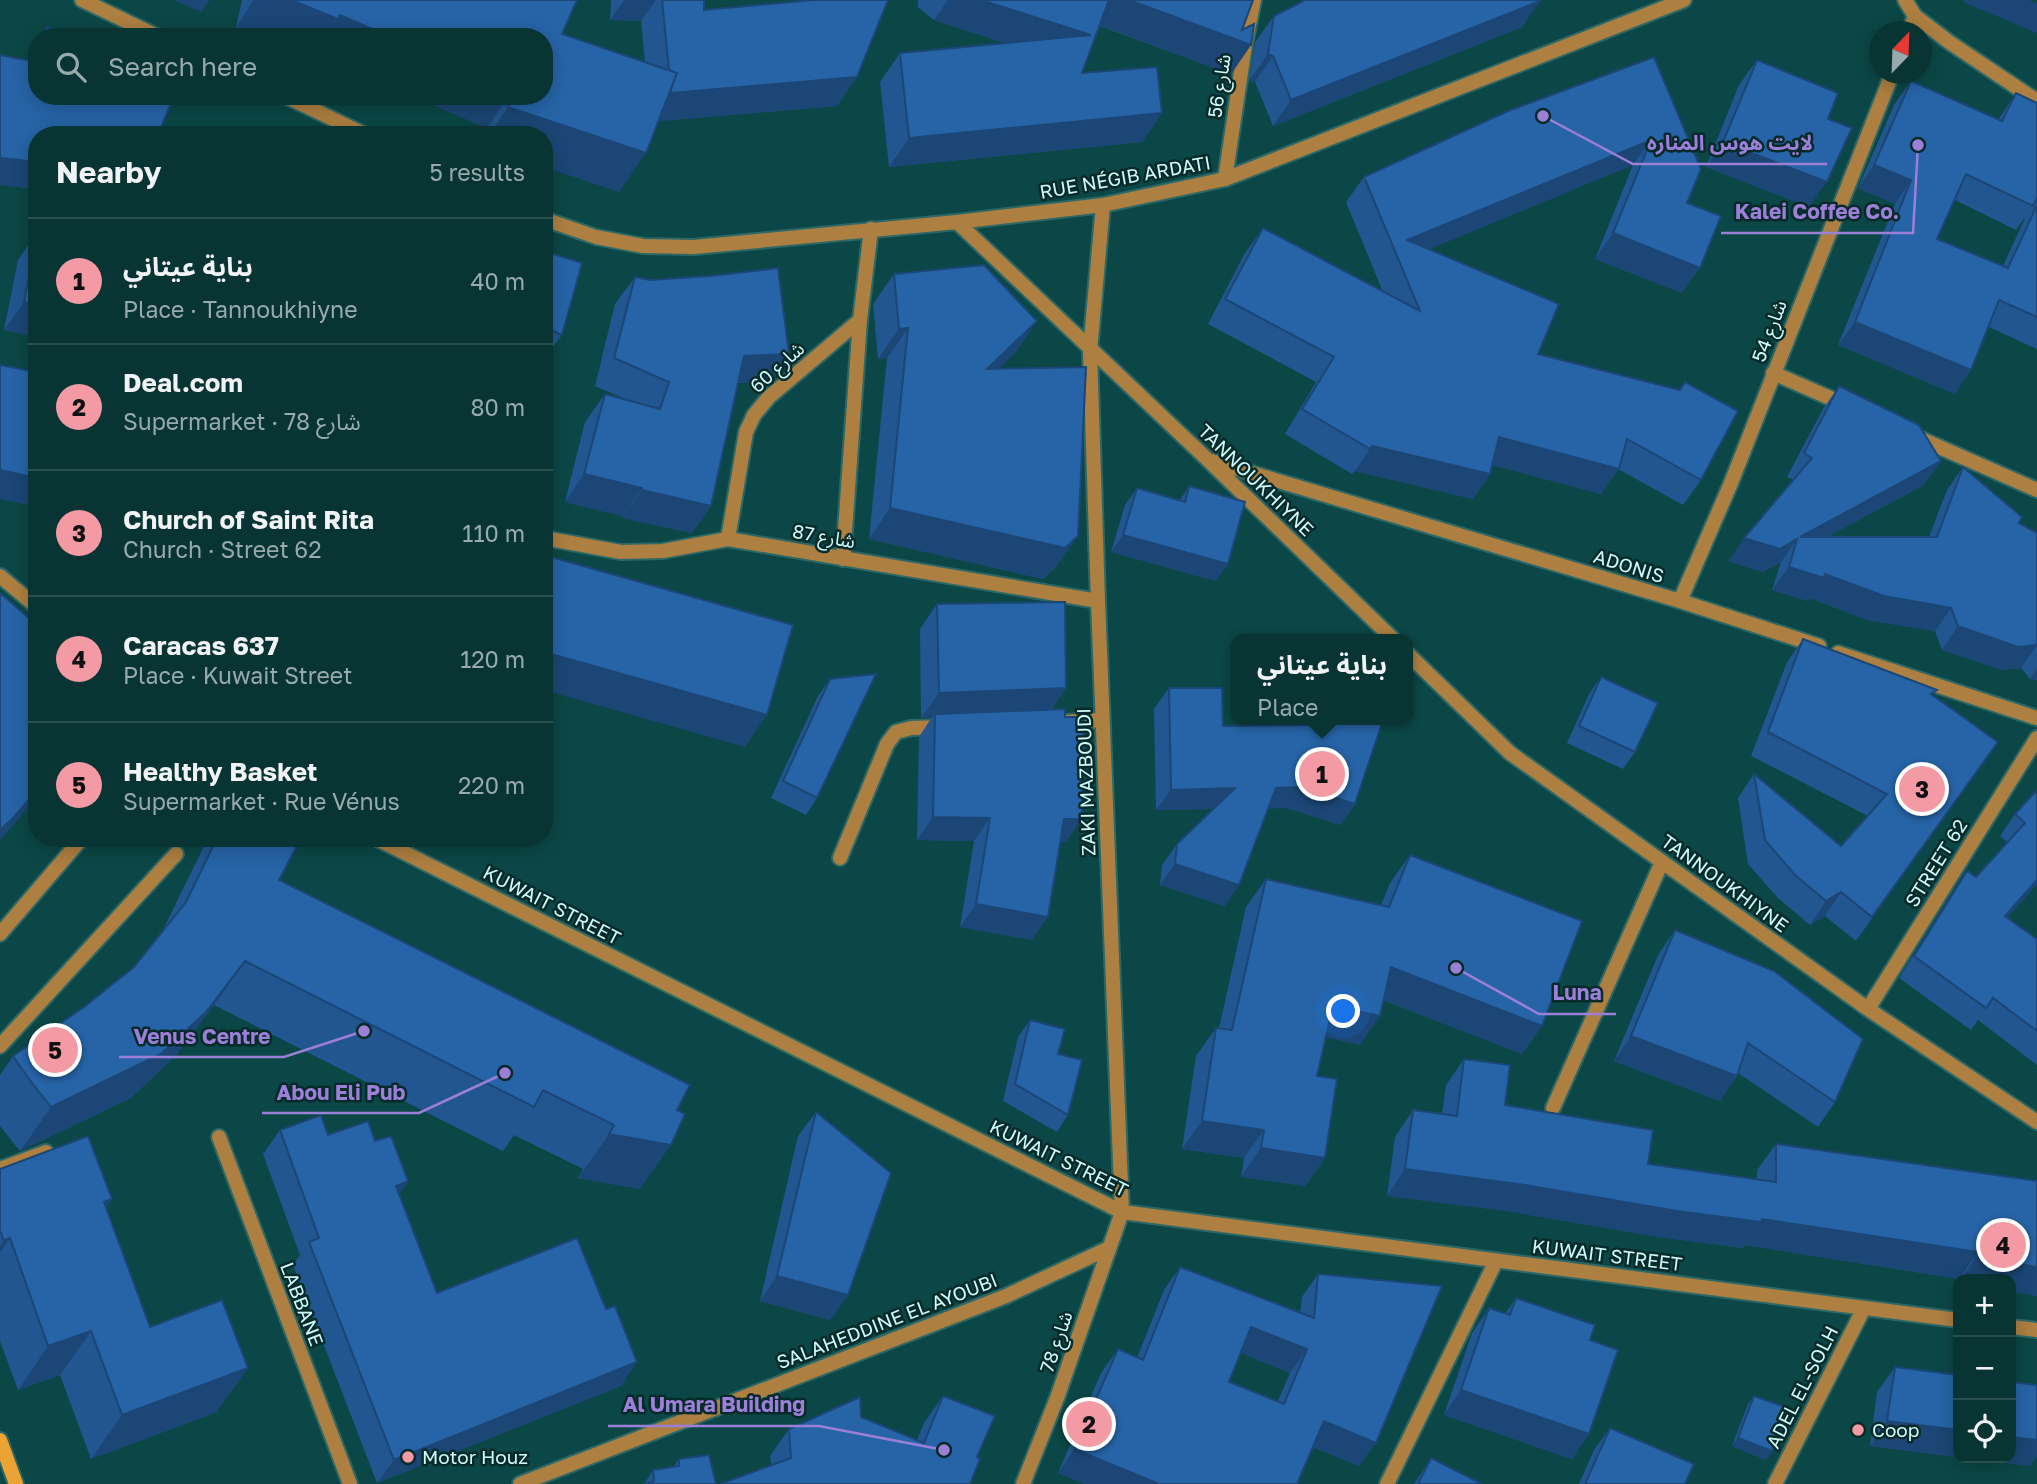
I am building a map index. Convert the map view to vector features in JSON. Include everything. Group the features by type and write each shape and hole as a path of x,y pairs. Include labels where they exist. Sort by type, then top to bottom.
{"main road":[{"path":"0,1440 16,1484"}],"street":[{"path":"82,0 140,28"},
{"name":"شارع 56","path":"1225,179 1254,0"},
{"path":"1905,0 1915,16 2037,101"},
{"name":"RUE NÉGIB ARDATI","path":"553,222 596,237 643,246 694,247 1103,205 1225,179 1674,1"},
{"path":"1913,21 1915,16"},
{"name":"شارع 54","path":"1680,601 1731,483 1888,84"},
{"path":"304,105 347,126"},
{"name":"ZAKI MAZBOUDI","path":"1103,205 1090,351 1122,1212"},
{"path":"957,222 1090,351"},
{"path":"843,559 860,320 871,229"},
{"name":"شارع 60","path":"728,539 746,432 754,415 769,397 860,320"},
{"name":"TANNOUKHIYNE","path":"1090,351 1208,460 1388,634"},
{"path":"1773,373 1861,412"},
{"path":"1899,429 2037,490"},
{"name":"ADONIS","path":"1208,460 1680,601 2037,718"},
{"name":"شارع 87","path":"553,540 621,552 663,551 728,539 1098,601"},
{"path":"0,576 28,599"},
{"name":"TANNOUKHIYNE","path":"1413,659 1510,753 1868,1009 2037,1122"},
{"path":"1048,723 1102,720"},
{"path":"840,858 887,744 896,732 952,727"},
{"name":"STREET 62","path":"1868,1009 2037,738"},
{"path":"0,934 74,847"},
{"name":"KUWAIT STREET","path":"393,847 1122,1212 1953,1319"},
{"path":"0,1046 176,854"},
{"path":"1553,1108 1662,862"},
{"name":"LABBANE","path":"219,1137 350,1484"},
{"path":"0,1169 47,1152"},
{"name":"شارع 78","path":"1023,1484 1057,1398 1122,1212"},
{"name":"SALAHEDDINE EL AYOUBI","path":"520,1484 1006,1296 1109,1248"},
{"path":"1387,1484 1496,1261"},
{"name":"ADEL EL-SOLH","path":"1775,1484 1864,1308"},
{"path":"2016,1328 2037,1330"}],"building":[{"path":"291,0 577,0 562,34 677,73 646,153 508,107 553,105 553,28 370,28 340,15 338,19"},
{"path":"662,0 704,0 704,10 813,0 888,0 857,77 671,93 677,73 669,70"},
{"path":"981,0 1109,0 1082,73 1157,67 1162,113 909,138 900,53 1091,35"},
{"path":"1129,0 1253,0 1242,30 1254,24 1251,45"},
{"path":"1305,0 1540,1 1291,100 1273,56 1268,54 1274,16"},
{"path":"0,55 28,60 28,105 170,105 162,126 28,126 28,161 0,158"},
{"path":"1654,57 1701,169 1687,203 1721,216 1700,268 1613,233 1651,140 1407,240 1559,304 1538,354 1680,390 1685,382 1738,411 1701,480 1627,439 1619,469 1499,437 1490,474 1372,446 1370,449 1302,409 1334,357 1225,299 1263,228 1420,311 1364,177 1508,111"},
{"path":"1757,60 1838,93 1828,119 1852,128 1827,182 1723,142"},
{"path":"1910,84 1918,84 2002,121 2016,93 2037,103 2037,198 2033,206 1966,174 1937,239 2008,268 2037,205 2037,317 1999,300 1971,370 1855,322 1911,180 1874,165"},
{"path":"553,254 582,263 562,335 553,331"},
{"path":"984,265 1037,321 987,369 1086,367 1078,536 1065,548 890,508 908,328 899,329 894,274"},
{"path":"778,268 789,354 744,356 711,506 584,474 605,394 660,409 669,382 614,358 635,277 650,280"},
{"path":"28,281 28,303 24,302"},
{"path":"0,365 28,370 28,476 0,470"},
{"path":"1839,386 1919,425 1941,461 1800,537 1937,537 1963,467 2022,517 2019,523 2037,533 2037,645 2018,647 1958,626 1951,608 1884,596 1825,574 1824,578 1789,567 1797,539 1780,549 1744,538 1812,458 1804,453"},
{"path":"1189,486 1245,502 1228,564 1123,535 1137,488 1185,502"},
{"path":"553,558 793,625 767,715 553,655"},
{"path":"0,593 28,617 28,801 0,830"},
{"path":"1065,602 1066,688 939,693 937,604"},
{"path":"1803,639 1937,690 1931,694 1998,742 1872,917 1841,892 1826,901 1795,875 1765,840 1754,774 1841,846 1887,794 1768,732"},
{"path":"876,674 817,798 783,781 830,679"},
{"path":"1601,677 1658,703 1635,752 1579,726"},
{"path":"1169,688 1222,688 1223,726 1381,725 1355,804 1302,787 1276,788 1239,885 1175,864 1177,844 1235,788 1171,790"},
{"path":"1065,709 1065,717 1084,717 1082,819 1064,819 1048,917 976,904 990,818 933,817 935,714"},
{"path":"2037,790 2037,880 2005,916 2037,939 2037,1031 1993,998 1986,1008 1914,956 1967,871 1976,877 2025,823 2015,814"},
{"path":"213,847 296,847 279,880 690,1085 677,1110 685,1114 671,1145 609,1134 614,1125 543,1090 534,1107 245,961 207,1011 161,1054 51,1107 13,1056 84,1007 134,967 186,902"},
{"path":"1410,855 1582,921 1542,1026 1391,967 1380,1016 1333,1006 1317,1076 1337,1079 1325,1158 1261,1148 1264,1130 1202,1121 1216,1028 1232,1030 1266,879 1389,907"},
{"path":"1675,930 1774,971 1863,1039 1835,1102 1748,1043 1737,1076 1631,1036"},
{"path":"1030,1020 1065,1029 1058,1054 1082,1060 1068,1115 1015,1084"},
{"path":"1464,1059 1510,1065 1505,1105 1653,1130 1648,1164 1776,1182 1776,1144 2037,1181 2037,1267 1976,1257 1978,1252 1762,1219 1761,1222 1677,1211 1525,1185 1405,1169 1413,1110 1457,1116"},
{"path":"816,1112 891,1173 848,1295 777,1276"},
{"path":"321,1115 328,1135 368,1121 375,1141 391,1136 408,1181 396,1186 437,1293 577,1238 606,1309 615,1306 637,1362 394,1460 309,1242 319,1238 280,1130"},
{"path":"88,1136 112,1199 104,1202 150,1327 222,1300 248,1368 122,1415 91,1331 48,1346 10,1238 4,1241 0,1230 0,1169"},
{"path":"1180,1267 1314,1318 1318,1274 1442,1286 1376,1443 1324,1421 1297,1484 1159,1484 1074,1449 1118,1349 1143,1360","holes":["1251,1327 1307,1349 1284,1404 1229,1382"]},
{"path":"1516,1298 1595,1325 1590,1340 1618,1350 1589,1434 1461,1390 1489,1308 1510,1315"},
{"path":"1895,1367 1953,1374 1953,1429 1887,1421"},
{"path":"2016,1383 2037,1385 2037,1440 2016,1438"},
{"path":"943,1396 995,1416 977,1457 980,1459 970,1484 720,1484 791,1458 789,1429 860,1397 861,1417 924,1443"},
{"path":"1754,1396 1788,1408 1772,1451 1738,1438"},
{"path":"1610,1428 1694,1464 1685,1484 1585,1484"},
{"path":"709,1455 716,1484 645,1484 654,1481 653,1470 679,1466 679,1459"},
{"path":"1431,1458 1482,1484 1418,1484"}],"place":[{"name":"لايت هوس المناره","path":"1543,116"},
{"name":"Kalei Coffee Co.","path":"1918,145"},
{"name":"بناية عيتاني","path":"1322,774"},
{"name":"Church of Saint Rita","path":"1922,789"},
{"name":"Luna","path":"1456,968"},
{"name":"Venus Centre","path":"364,1031"},
{"name":"Healthy Basket","path":"55,1050"},
{"name":"Abou Eli Pub","path":"505,1073"},
{"name":"Caracas 637","path":"2003,1245"},
{"name":"Deal.com","path":"1089,1424"},
{"name":"Coop","path":"1858,1430"},
{"name":"Al Umara Building","path":"944,1450"},
{"name":"Motor Houz","path":"408,1457"}]}
